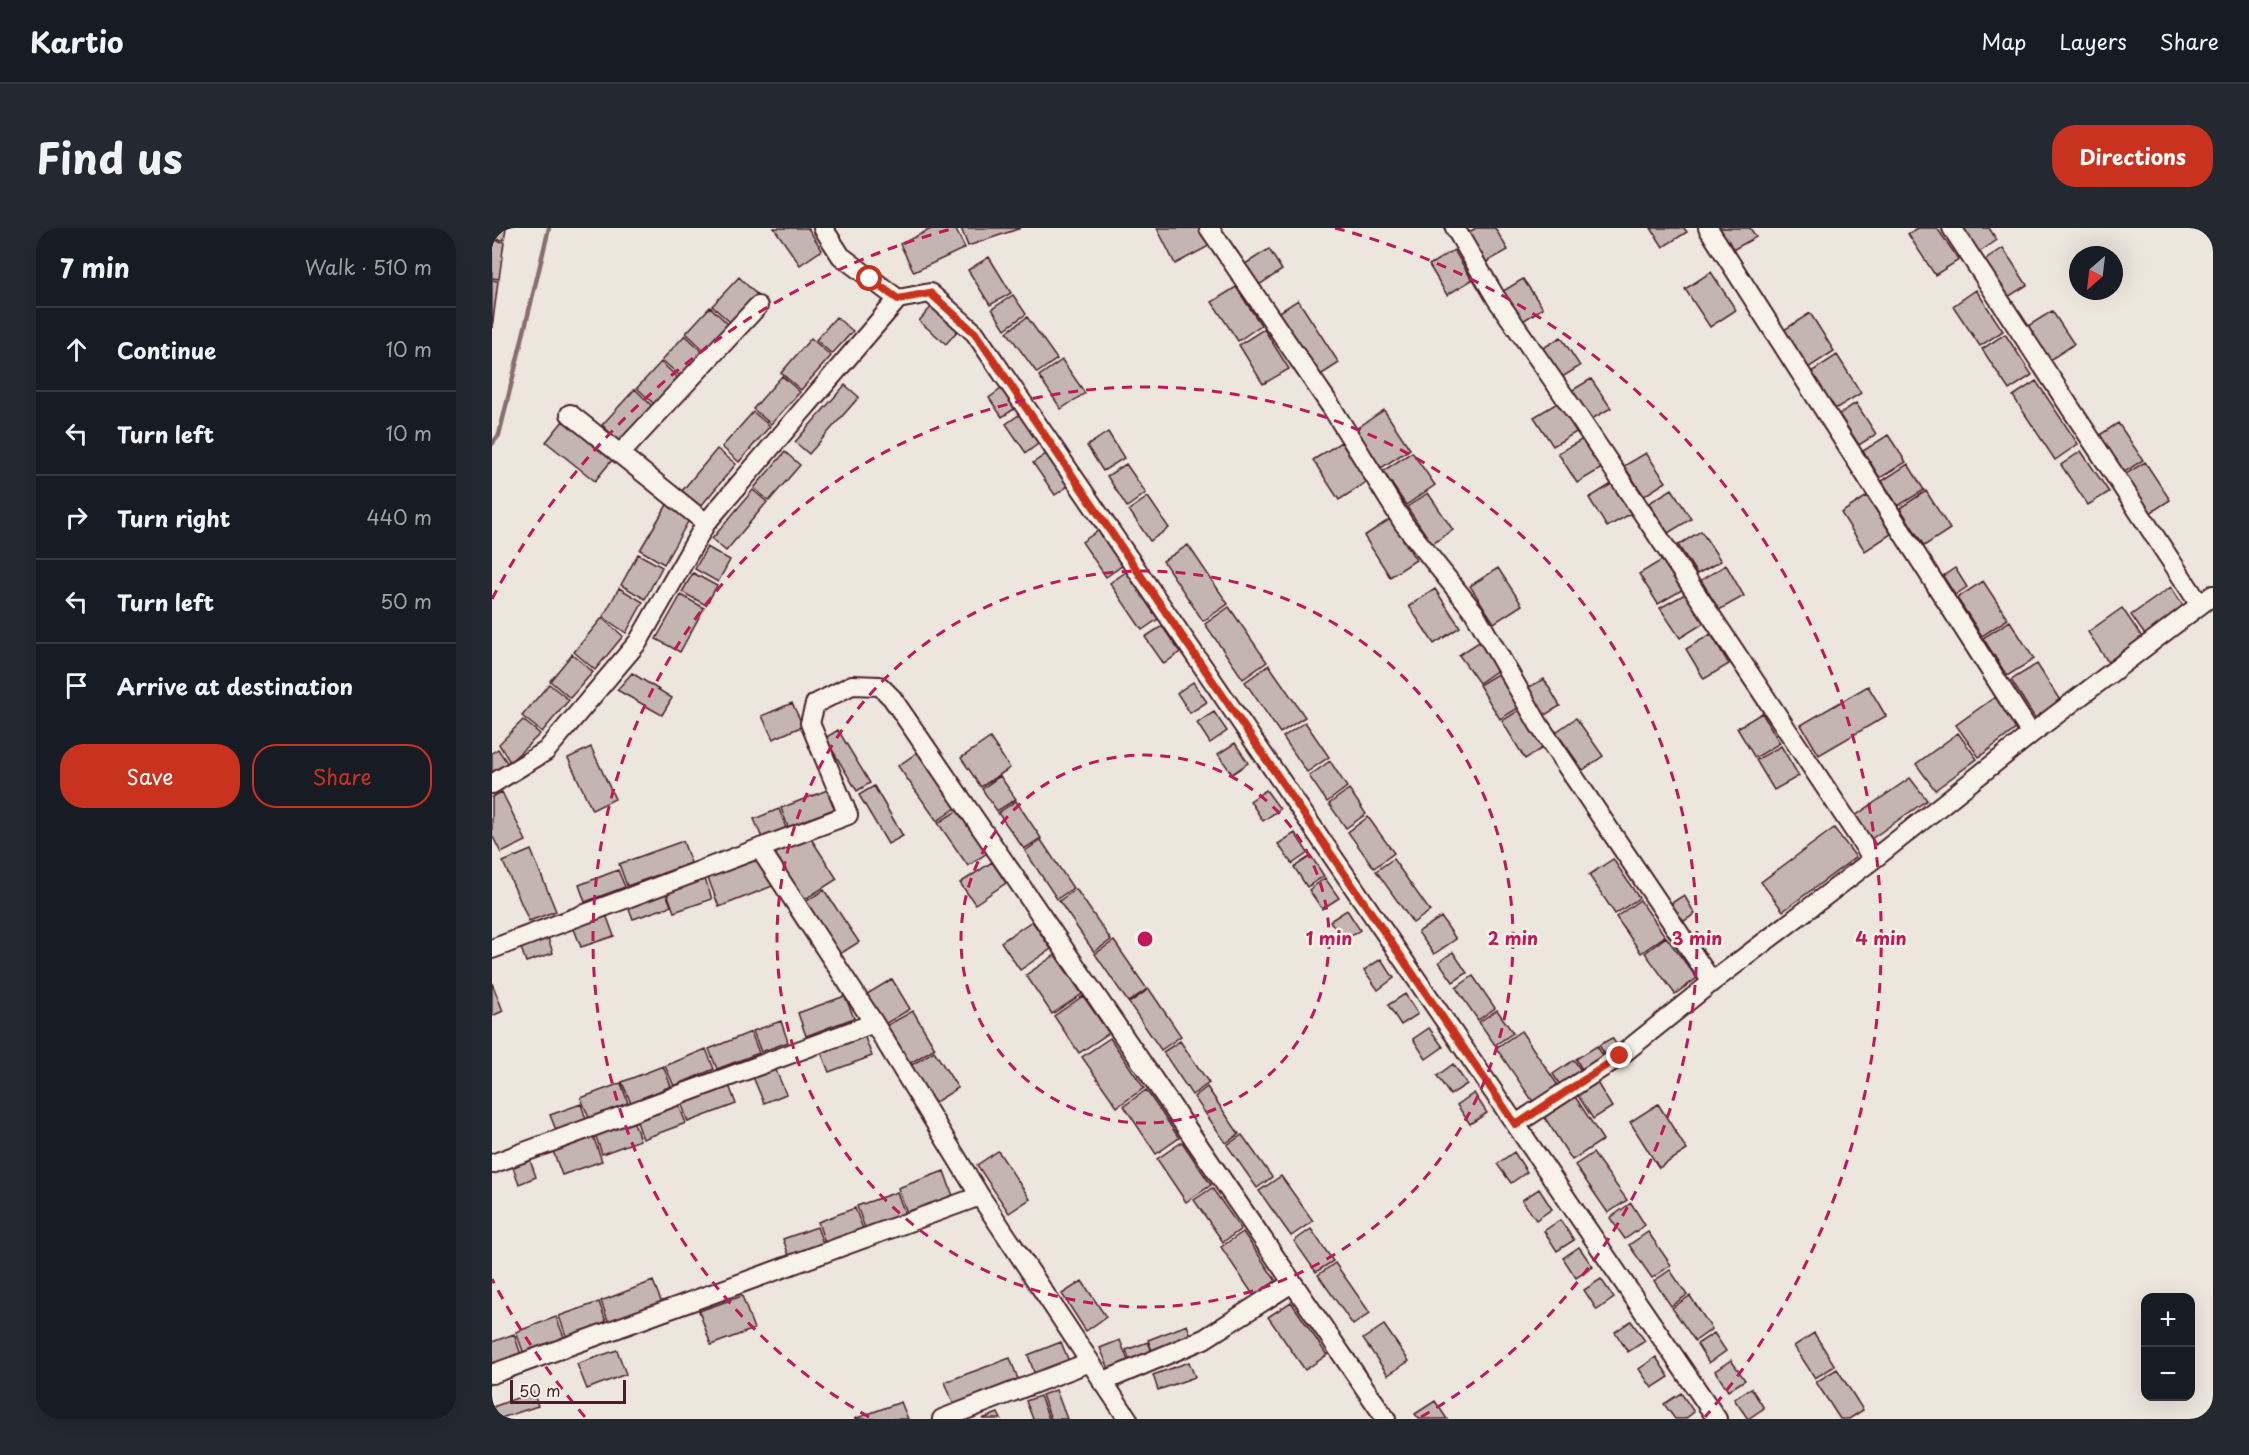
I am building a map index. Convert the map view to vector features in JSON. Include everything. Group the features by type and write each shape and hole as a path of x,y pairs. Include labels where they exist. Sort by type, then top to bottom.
{"street":[{"path":"824,228 841,256 898,299"},
{"path":"1209,228 1332,408 1404,524 1474,612 1539,724 1712,982"},
{"path":"1455,228 1496,298 1576,413 1874,860"},
{"path":"1708,228 2031,734"},
{"path":"1516,1125 1620,1056 1712,982 1874,860 2031,734 2206,600 1952,228"},
{"path":"492,784 546,751 638,642 706,523 898,299 930,293 975,333 1717,1419"},
{"path":"620,454 758,306"},
{"path":"570,414 706,523"},
{"path":"492,949 848,815 810,723 814,704 852,685 880,686 898,707 1386,1419"},
{"path":"760,849 874,1023 980,1196 1128,1419"},
{"path":"492,1164 874,1023"},
{"path":"492,1374 980,1196"},
{"path":"1102,1382 1204,1339 1292,1283"},
{"path":"942,1419 1090,1362"}],"building":[{"path":"492,228 506,228 504,240 492,239"},
{"path":"774,228 808,228 822,250 800,265"},
{"path":"933,228 955,228 965,248 914,272 900,244"},
{"path":"961,228 1021,228 968,246"},
{"path":"1157,228 1200,228 1209,246 1175,264"},
{"path":"1476,228 1495,228 1508,250 1483,264 1465,234"},
{"path":"1651,228 1684,228 1687,232 1663,247"},
{"path":"1714,228 1750,228 1756,237 1729,252"},
{"path":"1918,228 1937,228 1959,260 1935,275 1908,234"},
{"path":"1961,228 1989,228 1997,240 1978,253"},
{"path":"492,240 504,242 499,279 492,278"},
{"path":"2003,248 2027,285 2008,297 1984,261"},
{"path":"1269,249 1282,270 1259,285 1245,264"},
{"path":"1454,250 1472,280 1447,295 1429,265"},
{"path":"989,257 1011,293 990,305 968,270"},
{"path":"1711,272 1736,310 1710,327 1685,289"},
{"path":"739,277 757,295 731,323 712,306"},
{"path":"1523,279 1543,308 1520,323 1500,293"},
{"path":"492,280 498,281 492,329"},
{"path":"1236,287 1261,325 1238,341 1212,302"},
{"path":"1976,290 2003,331 1980,346 1953,306"},
{"path":"1013,295 1026,314 1005,329 992,309"},
{"path":"1298,300 1339,363 1319,376 1278,313"},
{"path":"933,305 959,329 946,344 919,321"},
{"path":"710,307 729,325 705,351 686,333"},
{"path":"2052,311 2074,344 2050,360 2028,326"},
{"path":"1810,313 1834,351 1808,368 1784,330"},
{"path":"836,317 853,331 832,354 816,340"},
{"path":"1027,317 1057,359 1037,373 1007,332"},
{"path":"1264,329 1289,369 1263,384 1239,345"},
{"path":"2005,334 2032,375 2009,390 1982,349"},
{"path":"685,335 703,352 681,377 662,360"},
{"path":"1561,337 1580,366 1559,379 1540,350"},
{"path":"811,338 831,356 801,390 781,373"},
{"path":"1837,355 1861,393 1835,409 1811,372"},
{"path":"1062,360 1085,393 1061,409 1039,376"},
{"path":"661,362 679,379 655,405 637,388"},
{"path":"782,376 800,392 771,424 753,409"},
{"path":"1591,379 1611,408 1590,420 1571,391"},
{"path":"2036,381 2078,444 2055,460 2013,396"},
{"path":"845,385 859,397 809,454 795,442"},
{"path":"1005,386 1019,406 1002,417 989,398"},
{"path":"635,389 653,407 620,442 602,425"},
{"path":"1559,402 1578,431 1553,446 1534,417"},
{"path":"1856,403 1876,434 1859,445 1839,414"},
{"path":"1384,410 1410,449 1381,468 1356,429"},
{"path":"753,412 770,426 739,462 722,447"},
{"path":"1023,412 1042,441 1026,453 1006,424"},
{"path":"563,421 612,460 595,481 546,442"},
{"path":"2118,423 2143,460 2120,475 2095,438"},
{"path":"1108,432 1124,458 1103,471 1087,446"},
{"path":"1888,435 1906,462 1880,478 1863,451"},
{"path":"1583,439 1602,468 1577,483 1558,453"},
{"path":"1341,442 1367,482 1339,500 1313,460"},
{"path":"717,449 736,464 701,506 682,491"},
{"path":"2081,451 2109,492 2088,505 2061,465"},
{"path":"785,452 800,465 769,501 754,488"},
{"path":"1049,452 1071,484 1055,495 1033,463"},
{"path":"1412,452 1435,485 1406,505 1383,471"},
{"path":"1646,453 1666,482 1644,496 1624,466"},
{"path":"2145,462 2170,500 2147,515 2121,477"},
{"path":"1126,464 1146,493 1127,507 1107,476"},
{"path":"1908,464 1924,490 1898,506 1882,481"},
{"path":"1613,483 1632,513 1607,527 1589,498"},
{"path":"1672,489 1691,519 1668,533 1649,503"},
{"path":"753,490 767,502 726,551 712,539"},
{"path":"1926,491 1950,529 1924,546 1900,508"},
{"path":"1428,493 1453,530 1432,544 1407,507"},
{"path":"1867,496 1891,534 1865,551 1841,513"},
{"path":"1148,497 1169,528 1150,541 1129,510"},
{"path":"668,503 689,520 664,564 640,550"},
{"path":"1390,519 1416,560 1390,577 1364,536"},
{"path":"1099,530 1123,565 1106,577 1082,542"},
{"path":"1701,531 1721,561 1697,574 1678,545"},
{"path":"1188,545 1228,604 1203,621 1163,561"},
{"path":"707,547 730,560 718,582 695,569"},
{"path":"638,554 662,567 645,599 621,585"},
{"path":"1662,560 1682,590 1658,604 1639,574"},
{"path":"1726,565 1744,596 1719,610 1701,580"},
{"path":"1498,568 1522,605 1494,623 1470,586"},
{"path":"1955,568 1967,587 1955,595 1943,576"},
{"path":"1126,572 1158,619 1142,630 1110,583"},
{"path":"693,573 717,586 706,605 682,592"},
{"path":"1983,581 2008,619 1982,636 1957,598"},
{"path":"2171,587 2184,607 2145,635 2131,615"},
{"path":"619,588 643,602 626,633 603,617"},
{"path":"1435,589 1460,627 1434,644 1409,606"},
{"path":"1685,594 1704,623 1680,638 1660,608"},
{"path":"681,595 704,608 680,652 656,639"},
{"path":"1229,607 1267,662 1243,679 1205,624"},
{"path":"2122,608 2142,637 2108,662 2088,632"},
{"path":"602,618 623,636 595,670 574,652"},
{"path":"2010,621 2034,659 2007,676 1983,638"},
{"path":"1162,626 1180,652 1164,664 1145,637"},
{"path":"1711,634 1729,664 1704,679 1686,649"},
{"path":"1479,642 1498,670 1479,683 1459,655"},
{"path":"572,654 593,672 570,698 550,681"},
{"path":"2037,664 2061,702 2035,718 2011,680"},
{"path":"1269,665 1305,717 1280,733 1245,682"},
{"path":"632,673 672,698 662,715 617,690"},
{"path":"1499,673 1520,707 1500,719 1479,685"},
{"path":"1544,679 1560,706 1543,716 1527,688"},
{"path":"1193,682 1207,702 1190,713 1177,693"},
{"path":"549,684 569,700 542,732 522,716"},
{"path":"1868,686 1886,716 1819,755 1801,725"},
{"path":"1995,697 2017,728 1979,757 1956,725"},
{"path":"792,703 803,726 773,739 762,716"},
{"path":"1521,709 1544,747 1525,759 1502,721"},
{"path":"1214,712 1227,731 1210,743 1197,723"},
{"path":"1762,713 1780,743 1755,758 1737,728"},
{"path":"1576,718 1603,756 1583,770 1556,732"},
{"path":"523,720 540,734 510,762 499,744"},
{"path":"1305,722 1329,757 1307,772 1283,737"},
{"path":"838,730 870,783 857,791 825,738"},
{"path":"1958,733 1977,759 1935,790 1916,764"},
{"path":"990,738 1010,768 981,787 961,758"},
{"path":"1235,743 1248,763 1232,774 1218,754"},
{"path":"1781,746 1799,776 1774,790 1756,760"},
{"path":"591,747 615,799 592,810 568,758"},
{"path":"498,749 508,764 492,774 492,753"},
{"path":"918,752 956,808 937,821 898,766"},
{"path":"1330,761 1347,787 1327,802 1309,776"},
{"path":"1000,776 1016,799 997,811 982,789"},
{"path":"1910,778 1927,800 1871,839 1855,816"},
{"path":"874,786 903,836 888,844 859,795"},
{"path":"830,789 839,807 788,827 781,808"},
{"path":"1349,789 1366,814 1346,828 1329,804"},
{"path":"1266,790 1280,809 1263,821 1250,801"},
{"path":"502,792 526,841 501,853 492,835 492,797"},
{"path":"1016,801 1041,838 1024,849 998,813"},
{"path":"779,809 786,828 762,838 754,819"},
{"path":"958,810 987,853 968,866 938,823"},
{"path":"1368,817 1394,853 1374,868 1348,832"},
{"path":"1834,828 1856,857 1783,911 1761,882"},
{"path":"1295,833 1308,853 1292,864 1278,844"},
{"path":"810,837 837,879 804,900 775,853"},
{"path":"1041,840 1073,888 1057,899 1025,851"},
{"path":"683,841 691,863 627,886 619,864"},
{"path":"531,850 556,911 529,921 503,862"},
{"path":"757,856 775,885 719,907 707,875"},
{"path":"1311,856 1324,876 1307,887 1294,867"},
{"path":"1393,859 1430,911 1413,923 1376,871"},
{"path":"1613,859 1639,898 1615,914 1589,875"},
{"path":"992,862 1006,883 975,904 960,883"},
{"path":"618,870 625,887 585,902 579,885"},
{"path":"704,876 712,899 674,912 666,890"},
{"path":"1325,878 1339,898 1322,909 1309,890"},
{"path":"1076,889 1111,940 1094,952 1059,901"},
{"path":"665,890 671,906 633,919 627,904"},
{"path":"824,890 859,942 840,954 805,902"},
{"path":"1684,895 1695,914 1681,923 1670,904"},
{"path":"1640,900 1665,936 1641,953 1616,917"},
{"path":"1347,910 1360,930 1344,941 1330,921"},
{"path":"605,912 614,936 581,947 572,924"},
{"path":"1441,917 1456,939 1434,954 1418,932"},
{"path":"1032,921 1051,949 1020,970 1001,942"},
{"path":"547,935 553,953 526,962 520,945"},
{"path":"1666,937 1697,978 1675,994 1645,953"},
{"path":"1114,941 1147,989 1128,1002 1095,954"},
{"path":"1453,952 1467,973 1453,982 1439,962"},
{"path":"1055,955 1082,994 1052,1014 1026,975"},
{"path":"1381,959 1394,978 1378,990 1364,970"},
{"path":"1473,976 1495,1008 1478,1020 1456,988"},
{"path":"892,979 910,1009 885,1024 867,994"},
{"path":"492,983 503,1011 492,1016"},
{"path":"1149,989 1181,1036 1161,1050 1129,1003"},
{"path":"1405,994 1418,1014 1401,1025 1388,1005"},
{"path":"845,996 854,1018 806,1036 798,1013"},
{"path":"1083,996 1109,1033 1079,1053 1054,1016"},
{"path":"1497,1010 1513,1033 1495,1045 1479,1022"},
{"path":"913,1011 935,1048 909,1064 886,1026"},
{"path":"781,1021 788,1042 761,1052 753,1031"},
{"path":"1429,1028 1443,1047 1426,1059 1413,1039"},
{"path":"1521,1031 1559,1087 1534,1103 1496,1048"},
{"path":"751,1032 759,1053 717,1069 709,1049"},
{"path":"864,1035 872,1056 829,1072 821,1052"},
{"path":"1110,1038 1144,1088 1117,1107 1082,1057"},
{"path":"1612,1038 1619,1048 1606,1056 1599,1045"},
{"path":"1180,1041 1209,1083 1192,1095 1163,1052"},
{"path":"1597,1046 1604,1057 1583,1071 1576,1059"},
{"path":"706,1049 714,1069 674,1086 665,1066"},
{"path":"934,1051 958,1088 934,1103 910,1066"},
{"path":"1574,1060 1582,1072 1560,1085 1553,1074"},
{"path":"1453,1064 1467,1084 1450,1095 1437,1076"},
{"path":"663,1066 671,1086 631,1103 622,1082"},
{"path":"775,1068 786,1094 764,1103 753,1077"},
{"path":"1596,1081 1612,1107 1593,1119 1577,1094"},
{"path":"621,1083 628,1103 589,1118 581,1098"},
{"path":"729,1085 736,1104 688,1122 681,1102"},
{"path":"1207,1087 1239,1134 1226,1143 1194,1097"},
{"path":"1146,1090 1179,1138 1156,1154 1124,1106"},
{"path":"1474,1093 1487,1113 1470,1124 1457,1105"},
{"path":"1574,1095 1603,1140 1572,1160 1543,1115"},
{"path":"678,1103 686,1123 643,1139 636,1119"},
{"path":"581,1104 586,1119 556,1130 550,1115"},
{"path":"1658,1104 1687,1150 1659,1168 1630,1122"},
{"path":"633,1120 640,1140 602,1154 595,1134"},
{"path":"1242,1135 1272,1177 1257,1188 1227,1145"},
{"path":"593,1136 602,1161 562,1175 553,1151"},
{"path":"1182,1142 1211,1185 1186,1202 1157,1159"},
{"path":"998,1151 1030,1199 1009,1213 977,1165"},
{"path":"1514,1152 1527,1172 1511,1183 1497,1164"},
{"path":"1593,1153 1627,1200 1608,1213 1575,1165"},
{"path":"530,1160 536,1177 519,1184 513,1167"},
{"path":"944,1171 953,1196 907,1213 898,1188"},
{"path":"1281,1176 1313,1221 1291,1236 1259,1191"},
{"path":"1212,1188 1241,1229 1223,1242 1194,1200"},
{"path":"1539,1189 1552,1209 1536,1220 1522,1200"},
{"path":"897,1192 905,1214 865,1228 857,1206"},
{"path":"1631,1203 1645,1225 1625,1239 1610,1218"},
{"path":"855,1208 863,1229 825,1243 818,1222"},
{"path":"1560,1220 1574,1240 1557,1251 1544,1231"},
{"path":"817,1227 823,1243 789,1256 783,1239"},
{"path":"1311,1229 1333,1261 1316,1272 1294,1241"},
{"path":"1243,1232 1276,1281 1254,1296 1221,1247"},
{"path":"1648,1232 1671,1265 1652,1278 1629,1245"},
{"path":"1579,1247 1593,1267 1576,1278 1563,1258"},
{"path":"1335,1263 1370,1313 1353,1325 1318,1275"},
{"path":"1670,1270 1687,1295 1671,1306 1654,1281"},
{"path":"1601,1279 1614,1298 1597,1310 1584,1290"},
{"path":"653,1281 663,1306 610,1326 601,1301"},
{"path":"1082,1281 1106,1317 1086,1331 1062,1294"},
{"path":"742,1296 754,1329 711,1345 699,1311"},
{"path":"1690,1296 1712,1329 1695,1341 1672,1308"},
{"path":"599,1302 608,1327 568,1341 559,1316"},
{"path":"1291,1302 1327,1355 1305,1370 1268,1317"},
{"path":"556,1317 566,1342 525,1357 516,1332"},
{"path":"1631,1321 1645,1341 1628,1352 1615,1332"},
{"path":"1187,1325 1192,1338 1153,1353 1148,1340"},
{"path":"1384,1325 1409,1361 1388,1375 1363,1339"},
{"path":"1714,1333 1726,1351 1709,1363 1697,1344"},
{"path":"1814,1333 1835,1366 1815,1378 1794,1346"},
{"path":"514,1334 522,1358 492,1369 492,1342"},
{"path":"1120,1340 1129,1363 1110,1371 1100,1348"},
{"path":"1061,1342 1070,1364 1036,1378 1028,1355"},
{"path":"1148,1342 1153,1354 1131,1363 1126,1350"},
{"path":"617,1350 626,1374 587,1389 577,1364"},
{"path":"1656,1357 1669,1377 1652,1388 1639,1369"},
{"path":"1010,1358 1020,1384 955,1408 945,1382"},
{"path":"1731,1360 1745,1380 1728,1391 1715,1371"},
{"path":"1189,1362 1195,1377 1158,1390 1153,1375"},
{"path":"1837,1369 1863,1410 1849,1419 1840,1419 1816,1382"},
{"path":"1751,1388 1764,1408 1748,1419 1734,1399"},
{"path":"1056,1390 1067,1419 1051,1419 1042,1395"},
{"path":"533,1392 538,1406 498,1419 493,1407"},
{"path":"1681,1393 1694,1412 1685,1419 1675,1419 1664,1404"},
{"path":"1040,1396 1049,1419 1033,1419 1026,1401"},
{"path":"1435,1401 1447,1419 1419,1419 1415,1414"},
{"path":"901,1402 908,1419 854,1419"},
{"path":"998,1413 1001,1419 982,1419"}],"waterway":[{"path":"492,444 499,435 549,228"}],"route":[{"path":"870,279 898,299 930,293 975,333 1516,1125 1620,1056"}]}
